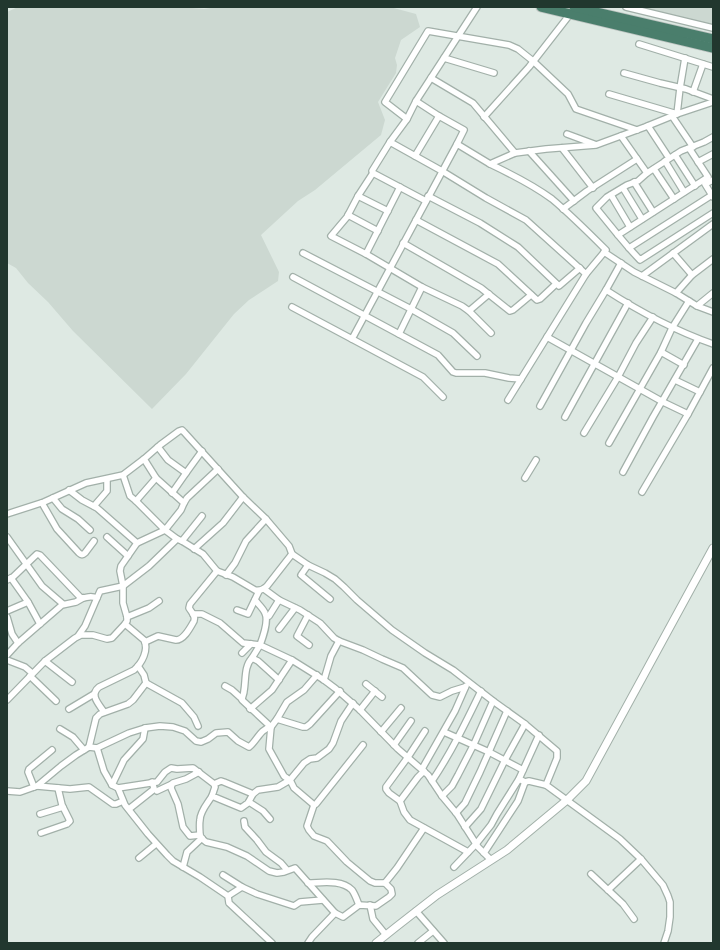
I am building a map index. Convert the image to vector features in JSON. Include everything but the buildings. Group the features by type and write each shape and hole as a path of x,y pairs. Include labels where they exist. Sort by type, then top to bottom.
{"highway":[{"path":"541,7 572,9 634,24 713,39"},
{"path":"634,24 713,48"}],"street":[{"path":"477,7 416,101 407,119 390,142 372,171 373,173 348,215 331,236 366,254 422,287 462,306 469,311 491,334"},
{"path":"626,7 713,28"},
{"path":"634,8 634,24"},
{"path":"484,117 533,61 572,9"},
{"path":"407,119 385,102 428,31 518,48 568,94 576,109 638,130"},
{"path":"639,44 713,67"},
{"path":"444,58 494,72"},
{"path":"618,235 708,177 698,162 675,115 685,58"},
{"path":"692,92 703,64"},
{"path":"624,72 680,88 713,101"},
{"path":"431,78 473,104 515,153"},
{"path":"609,94 675,115"},
{"path":"352,339 464,130 416,101"},
{"path":"490,164 515,153 596,145 713,101"},
{"path":"415,156 439,116"},
{"path":"648,126 684,192"},
{"path":"567,134 596,145"},
{"path":"621,136 647,174"},
{"path":"713,137 681,151 638,181 611,195 596,208 640,260 713,214"},
{"path":"390,142 526,220 586,274"},
{"path":"456,144 490,164 522,180 551,199 606,250 586,274 508,400"},
{"path":"562,148 593,188"},
{"path":"529,151 574,201"},
{"path":"698,162 713,154"},
{"path":"675,155 695,186"},
{"path":"563,210 637,159"},
{"path":"654,169 674,199"},
{"path":"373,173 400,187 480,223 518,247 559,286 580,268"},
{"path":"629,248 712,196 705,184 713,180"},
{"path":"634,182 653,212"},
{"path":"366,254 400,187"},
{"path":"623,188 642,219"},
{"path":"611,195 630,227"},
{"path":"358,196 388,211"},
{"path":"348,215 378,231"},
{"path":"416,220 498,264 537,300 556,284"},
{"path":"642,276 713,224"},
{"path":"403,243 489,294 509,310 512,311 531,295"},
{"path":"604,252 642,276 676,293 697,306 713,312"},
{"path":"303,253 411,309 453,333 477,356"},
{"path":"673,253 692,275"},
{"path":"676,293 692,275 713,259"},
{"path":"540,406 621,263"},
{"path":"293,277 438,355 452,372 485,372 521,379"},
{"path":"399,334 422,287"},
{"path":"606,290 672,328 713,344"},
{"path":"697,306 713,293"},
{"path":"469,311 489,294"},
{"path":"609,443 661,352 672,328 689,301"},
{"path":"565,417 628,303"},
{"path":"292,307 422,377 443,397"},
{"path":"584,433 618,377 636,343 653,317"},
{"path":"547,337 663,402 688,414"},
{"path":"623,472 698,339"},
{"path":"661,352 684,365"},
{"path":"642,492 713,368"},
{"path":"675,380 700,392"},
{"path":"7,514 42,503 89,482 123,475 182,430 243,497 266,519 289,546 292,554 344,586 392,630 453,670 467,684 481,691 539,735 557,751 557,758 546,785"},
{"path":"158,447 168,460 186,473"},
{"path":"172,493 202,451"},
{"path":"144,460 156,478 184,503"},
{"path":"525,478 536,460"},
{"path":"78,636 93,635 106,639 112,638 125,624 127,617 123,606 123,586 120,571 121,566 137,543 165,530 181,510 187,498 218,470"},
{"path":"123,475 130,496 165,530 203,554 217,571 233,577 255,590 261,590 308,615 320,623 334,638 339,641 403,668 432,695 440,697 467,684"},
{"path":"136,501 156,478"},
{"path":"94,506 107,491 107,479"},
{"path":"69,490 82,500 99,509 137,543"},
{"path":"194,549 220,526 243,497"},
{"path":"53,498 62,510 78,519 90,530"},
{"path":"42,503 57,529 80,554 85,553 94,541"},
{"path":"7,700 45,661 78,636 85,626 100,591 123,586 179,540 202,516"},
{"path":"226,575 235,563 246,541 266,519"},
{"path":"7,537 44,588 63,604"},
{"path":"107,537 128,556"},
{"path":"376,943 437,894 507,850 567,800 586,781 712,552"},
{"path":"40,624 28,602 9,579 37,554 40,555 80,597 83,598"},
{"path":"236,610 248,614 254,600 261,590 267,586 292,554"},
{"path":"308,565 301,575 330,599"},
{"path":"145,642 158,636 179,641 183,638 195,618 189,608 190,604 217,571"},
{"path":"7,655 18,643 63,604 76,602 91,596 97,598"},
{"path":"242,699 246,673 250,661 260,645 266,625 266,616 264,611 254,600"},
{"path":"269,616 279,600"},
{"path":"127,617 149,608 160,601"},
{"path":"7,611 28,602"},
{"path":"279,629 295,608"},
{"path":"193,614 202,614 220,623 246,644 260,645 292,660 317,675 340,692 353,703 394,745 428,775 456,813 476,844 490,860"},
{"path":"308,615 297,636 309,645"},
{"path":"7,617 12,634 18,643"},
{"path":"69,709 94,694 99,687 132,672 138,666 145,652 145,642 125,624"},
{"path":"324,680 331,656 339,641"},
{"path":"242,653 251,644"},
{"path":"252,658 258,661 278,680"},
{"path":"7,660 26,668 56,701"},
{"path":"250,709 272,690 292,660"},
{"path":"45,661 72,682"},
{"path":"138,666 144,675 146,683 182,704 194,717 198,726"},
{"path":"314,805 294,788 290,780 284,776 269,749 271,727 287,702 304,690 317,675"},
{"path":"87,749 96,718 104,712 131,702 146,683"},
{"path":"366,684 382,697"},
{"path":"400,801 423,770 455,711 467,684"},
{"path":"225,686 234,691 250,709 271,727"},
{"path":"360,710 375,691"},
{"path":"432,781 445,762 481,691"},
{"path":"277,719 306,727 340,692"},
{"path":"94,694 104,712"},
{"path":"442,796 452,786 474,745 493,701"},
{"path":"212,796 241,808 249,802 253,794 258,790 278,786 290,780 304,763 310,759 317,758 329,749 333,743 341,721 353,703"},
{"path":"381,732 401,708"},
{"path":"456,813 465,803 507,711"},
{"path":"394,745 411,721"},
{"path":"465,827 481,809 505,760 525,724"},
{"path":"36,787 61,766 87,749 97,748 129,733 145,728 160,726 172,727 185,731 196,741 201,742 216,733 228,732 238,741 249,747 265,728 271,727"},
{"path":"112,785 124,760 143,739 145,728"},
{"path":"60,730 73,737 87,749"},
{"path":"424,731 386,789 400,801 404,812 410,820 460,846 468,852"},
{"path":"444,732 474,745 523,770"},
{"path":"454,867 476,844 491,825 519,779 539,735"},
{"path":"363,745 314,805 307,826 314,836 327,841 346,862 370,881 375,883 386,883"},
{"path":"97,748 104,771 112,785 118,788 157,782 165,772 171,768 193,768 214,784"},
{"path":"36,787 28,772 29,769 52,750"},
{"path":"157,791 174,782 186,779 198,772"},
{"path":"519,779 525,782 529,781 546,785 620,839 641,859 663,885 670,902 668,931 664,943"},
{"path":"214,784 221,781 253,794"},
{"path":"129,810 153,790 154,788 152,782"},
{"path":"484,853 518,801 525,782"},
{"path":"172,784 171,788 178,804 182,824 190,836 201,837 206,842 227,847 247,856 269,870 277,873 294,868 335,913 343,916 359,905 376,906 392,894 391,889 386,883"},
{"path":"183,867 187,852 201,837 200,819 202,812 212,796 215,787 214,784"},
{"path":"7,791 20,792 36,787 73,789 89,787 113,804 123,801"},
{"path":"40,833 67,824 70,821 63,807 58,788"},
{"path":"118,788 123,801 129,810 156,844 173,862 200,877 228,896 229,903 272,943"},
{"path":"249,802 270,818"},
{"path":"40,814 63,807"},
{"path":"244,821 245,827 266,852 281,863 287,870"},
{"path":"386,883 424,828"},
{"path":"139,858 156,844"},
{"path":"608,890 641,859"},
{"path":"591,874 623,904 634,919"},
{"path":"223,875 242,887 257,894 294,906 300,902 323,900"},
{"path":"308,883 338,883 352,890 359,905"},
{"path":"228,896 242,887"},
{"path":"370,905 372,919 386,935"},
{"path":"416,911 444,943"},
{"path":"308,943 335,913"},
{"path":"418,943 433,931"}],"shaded area":[{"path":"18,7 180,7 204,9 218,7 390,7 416,14 420,27 401,40 395,58 397,65 396,73 378,102 385,120 381,135 315,190 298,201 261,235 279,272 278,281 249,300 234,314 186,374 152,409 73,331 16,268 7,263 7,12"},
{"path":"638,7 713,7 713,27"}]}
